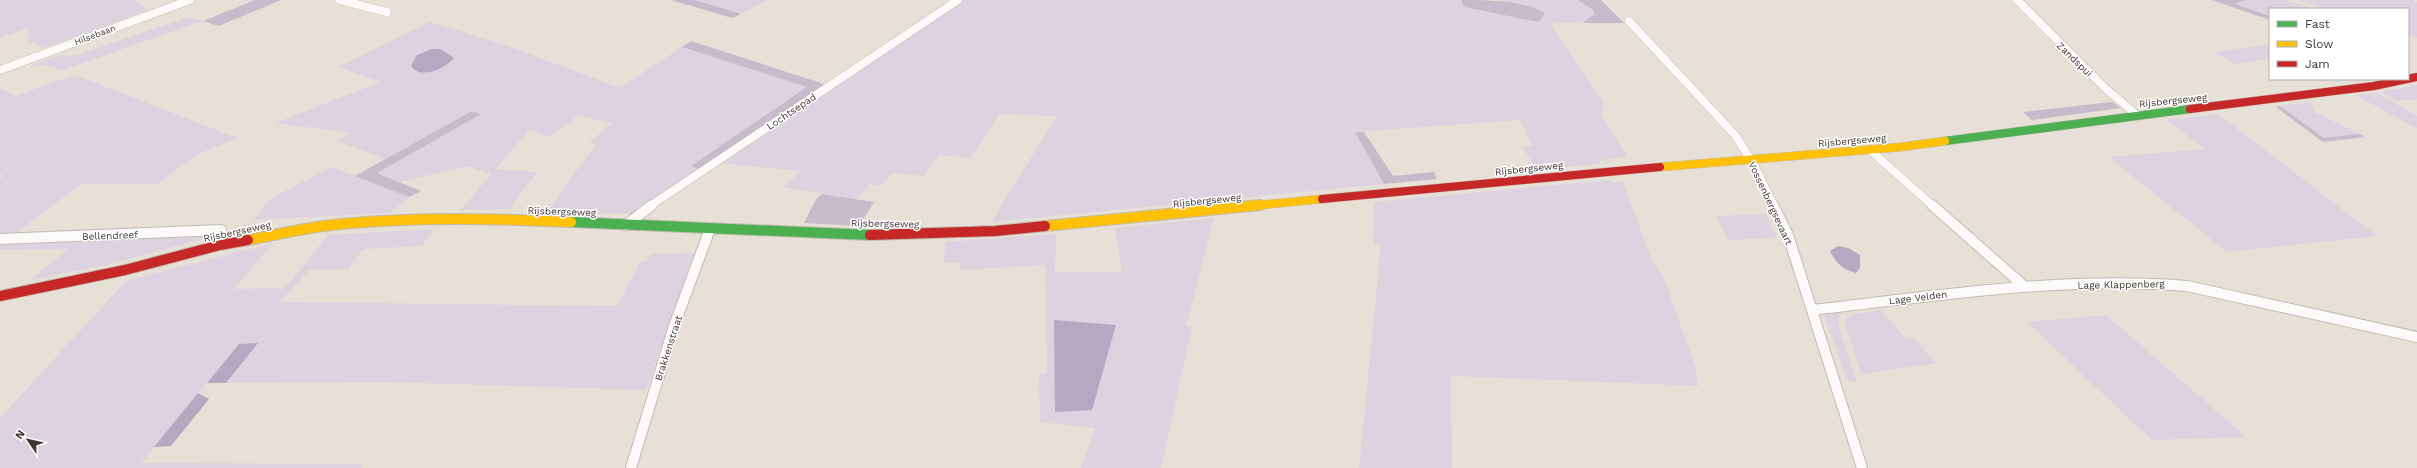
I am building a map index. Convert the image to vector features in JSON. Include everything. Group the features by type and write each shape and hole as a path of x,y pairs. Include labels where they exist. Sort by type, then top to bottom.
{"main road":[{"name":"Rijsbergseweg","path":"0,296 125,270 220,245 330,225 411,219 484,218 710,229 882,235 995,231 1600,172 1870,150 2374,86 2403,80"}],"street":[{"name":"Hilsebaan","path":"0,70 190,0"},
{"path":"340,0 387,12"},
{"name":"Lochtsepad","path":"626,225 634,217 958,0"},
{"name":"Zandspui","path":"2017,0 2106,89 2137,115"},
{"name":"Vossenbergsevaart","path":"1629,21 1708,104 1735,135 1750,160 1788,235 1862,468"},
{"path":"1870,150 2024,286"},
{"name":"Brakkenstraat","path":"631,468 674,326 710,229"},
{"name":"Bellendreef","path":"0,239 221,230"},
{"name":"Lage Klappenberg","path":"2024,286 2150,283 2178,284 2417,337"},
{"name":"Lage Velden","path":"1812,310 2024,286"}],"shaded area":[{"path":"0,0 134,0 147,10 44,48 30,42 27,36 29,28 0,38"},
{"path":"255,0 281,0 219,26 203,21"},
{"path":"671,0 695,0 741,14 732,18"},
{"path":"695,0 766,0 741,14"},
{"path":"962,0 1461,0 1464,7 1495,14 1545,14 1530,7 1496,0 1578,0 1593,10 1595,14 1585,21 1550,24 1604,103 1601,115 1627,156 1601,160 1599,164 1537,169 1522,147 1533,146 1526,135 1526,130 1519,120 1355,132 1384,184 991,222 1057,116 999,114 971,158 939,155 924,176 892,173 881,186 870,184 857,199 783,187 801,171 719,163"},
{"path":"1461,0 1515,3 1525,5 1545,13 1539,22 1464,7"},
{"path":"1578,0 1601,0 1624,23 1582,23 1595,14 1593,10"},
{"path":"2212,0 2246,0 2235,4 2269,16 2269,20"},
{"path":"2246,0 2285,0 2311,8 2269,8 2269,16 2234,4"},
{"path":"2297,0 2412,0 2417,3 2417,38 2409,35 2409,8 2322,8"},
{"path":"190,17 202,21 63,70 45,65 29,66 60,55 69,56 80,54"},
{"path":"430,22 508,46 620,88 682,47 808,87 692,165 699,169 632,214 548,210 596,144 589,142 612,124 579,115 550,137 529,130 495,169 537,172 509,209 461,210 491,174 467,166 401,182 377,173 480,114 472,111 386,159 337,141 352,133 275,123 381,82 339,67","holes":["440,49 451,62 439,69 424,73 426,51"]},
{"path":"691,41 827,85 699,169 691,166 807,87 682,47"},
{"path":"2269,44 2269,58 2234,64 2214,52"},
{"path":"432,49 440,49 454,58 445,66 427,73 415,70 411,66 417,55"},
{"path":"75,75 237,138 196,155 157,184 81,184 17,232 136,227 132,232 0,236 0,178 4,176 0,174 0,88 15,96"},
{"path":"2417,85 2417,99 2397,101 2381,92"},
{"path":"2377,93 2417,116 2417,128 2355,95"},
{"path":"2112,102 2121,108 2032,120 2023,112"},
{"path":"2311,102 2314,112 2359,134 2324,138 2280,106"},
{"path":"2280,106 2324,138 2359,134 2365,137 2323,142 2276,107"},
{"path":"472,111 481,114 377,173 421,191 409,197 355,176"},
{"path":"2218,114 2377,236 2227,252 2109,157 2205,149 2167,120"},
{"path":"1355,132 1364,132 1393,176 1434,172 1437,179 1384,184"},
{"path":"332,167 409,197 390,213 253,220 270,199"},
{"path":"1608,180 1610,182 1623,182 1652,261 1663,276 1695,366 1698,386 1454,376 1451,377 1452,468 1359,468 1381,245 1373,244 1374,202"},
{"path":"822,194 874,202 859,226 804,223 816,199"},
{"path":"1766,214 1777,238 1728,240 1716,216"},
{"path":"1214,218 1186,326 1192,327 1161,468 1081,468 1095,428 1040,422 1039,373 1047,373 1045,265 961,270 960,263 943,263 946,242 1056,234 1055,272 1122,272 1115,228"},
{"path":"434,229 422,246 363,249 348,269 309,270 280,302 617,306 640,262 646,261 652,254 694,253 646,390 385,382 226,383 257,343 239,344 141,463 363,464 361,468 0,468 0,418 126,281 273,243 234,289 285,288 328,235"},
{"path":"220,234 106,265 30,280 69,249 0,250 0,245"},
{"path":"1838,246 1848,248 1860,255 1860,268 1856,273 1843,268 1835,259 1830,251"},
{"path":"1880,310 1906,338 1914,338 1936,363 1861,374 1844,321 1853,314"},
{"path":"1842,312 1839,315 1838,324 1857,383 1846,379 1824,314"},
{"path":"2106,315 2246,437 2152,440 2027,322"},
{"path":"1054,320 1116,325 1092,410 1055,412"},
{"path":"258,343 226,383 207,383 239,344"},
{"path":"198,393 209,399 171,446 154,447"}],"traffic: fast":[{"path":"1945,141 2190,109"},
{"path":"571,222 870,235"}],"traffic: slow":[{"path":"1660,167 1901,147 1945,141"},
{"path":"1045,226 1322,199"},
{"path":"248,240 321,226 361,222 421,219 571,222"}],"traffic: jam":[{"path":"2409,79 2417,77"},
{"path":"2190,109 2374,86 2403,80"},
{"path":"1322,199 1660,167"},
{"path":"870,235 995,231 1045,226"},
{"path":"0,296 125,270 220,245 248,240"}]}
